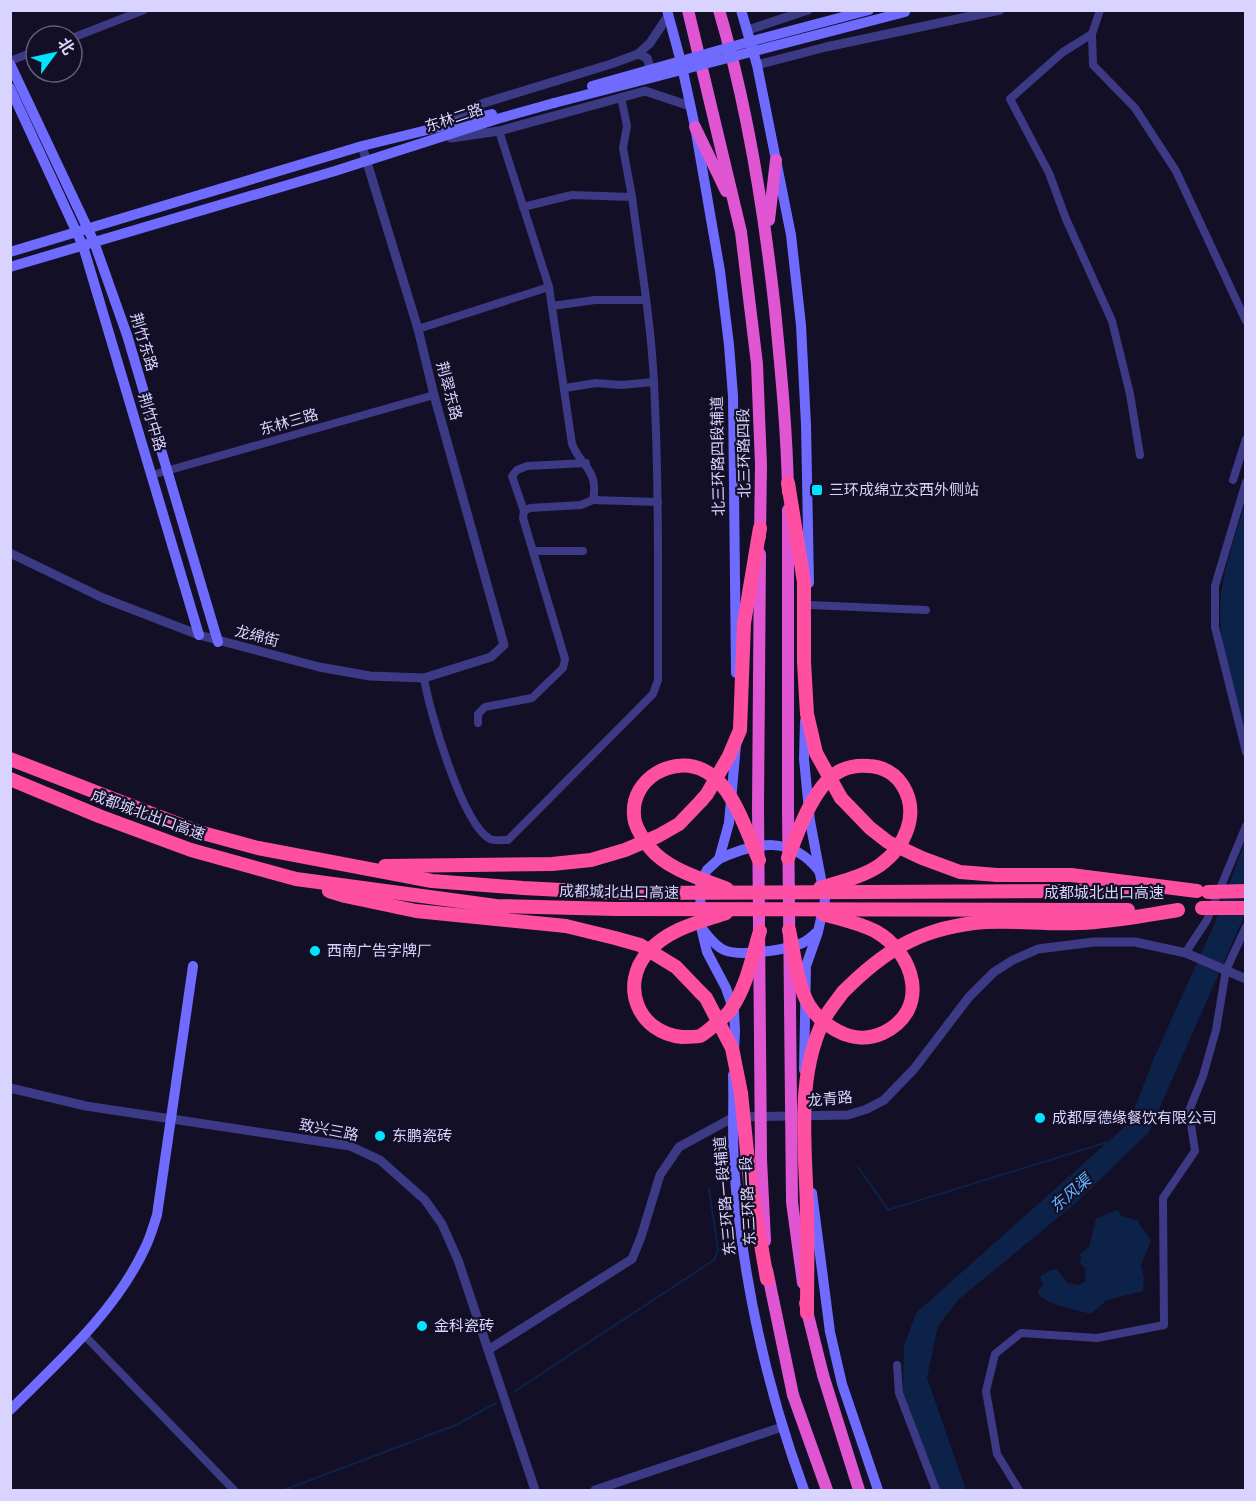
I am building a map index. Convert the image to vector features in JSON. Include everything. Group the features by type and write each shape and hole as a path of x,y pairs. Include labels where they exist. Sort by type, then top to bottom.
{"highway":[{"name":"北三环路四段","path":"688,10 741,232 757,364 761,465 759,902"},
{"path":"719,10 730,46 759,187 780,357 788,462 788,858 792,1202 807,1313 823,1375 859,1489"},
{"path":"695,127 736,211"},
{"path":"771,272 769,212 776,160"},
{"path":"788,483 804,582 804,662 807,714 816,753 841,798 870,828 888,842 960,872 997,875 1071,875 1202,891"},
{"path":"352,867 552,864 591,860 625,850 679,824 708,794 740,730 744,623 760,528"},
{"name":"成都城北出口高速","path":"10,759 198,832 258,848 432,881 620,893 1245,891"},
{"path":"788,858 804,815 822,788 841,770 860,765 879,767 897,776 906,790 912,808 905,837 894,852 879,866 854,877 806,892"},
{"path":"734,892 689,874 669,863 651,849 639,832 633,816 636,798 645,782 656,772 669,766 688,766 705,770 732,799 759,860"},
{"name":"成都城北出口高速","path":"10,779 99,816 191,850 296,879 496,906 616,909 1178,910 1245,908"},
{"path":"296,879 345,896 416,911 566,926 640,945 676,967 706,998 732,1048 741,1093 750,1181 767,1279"},
{"name":"东三环路一段","path":"759,902 761,1159 767,1279 793,1395 827,1491"},
{"path":"739,909 691,924 674,932 648,952 638,970 634,985 636,1004 643,1017 654,1028 669,1036 700,1035 708,1030 730,1010 739,994 760,931"},
{"path":"789,930 799,977 808,1004 821,1020 854,1038 871,1038 900,1022 910,1006 913,991 911,973 903,957 875,932 806,909"},
{"path":"807,1313 805,1134 807,1080 816,1039 827,1013 843,992 872,963 895,947 929,933 974,923 1080,924 1178,910"}],"main road":[{"path":"741,10 757,64 791,235 801,325 806,425 809,605 804,759 810,821 825,900 818,932 806,966 803,1116 830,1332 842,1384 878,1491"},
{"name":"东林二路","path":"10,267 367,161 554,100 741,44 869,10"},
{"name":"东林二路","path":"10,252 362,146 907,11"},
{"name":"北三环路四段辅道","path":"668,13 695,127 720,272 733,396 736,747 729,823 719,859 707,870 700,883 700,899"},
{"name":"荆竹东路","path":"10,62 94,242 127,334 218,642"},
{"name":"荆竹中路","path":"10,88 83,246 199,635"},
{"path":"719,859 744,849 779,846 802,853 821,873"},
{"name":"东三环路一段辅道","path":"700,899 701,927 707,952 726,988 734,1011 734,1164 739,1221 750,1293 782,1427 804,1491"},
{"path":"701,927 714,943 725,950 744,952 772,950 802,944 818,932"},
{"path":"10,1410 85,1336 125,1285 145,1249 156,1215 193,966"}],"street":[{"path":"84,33 144,10"},
{"path":"748,30 808,10"},
{"path":"757,64 826,46 1000,10"},
{"path":"1100,10 1092,34 1094,65 1135,108 1176,171 1245,321"},
{"path":"426,130 484,103 638,54 650,44 668,13"},
{"path":"1092,34 1063,52 1010,99 1048,173 1112,321 1130,394 1140,455"},
{"path":"638,54 647,58 653,72 653,79 645,91"},
{"path":"10,62 24,56"},
{"path":"434,140 499,131 645,91 690,106"},
{"path":"424,678 427,699 459,793 474,823 491,839 508,840 654,694 658,680 654,382 646,300 623,148 627,126 621,97"},
{"path":"499,131 549,287 572,444 577,455 592,472 595,490 593,500"},
{"name":"荆翠东路","path":"362,146 418,329 434,395 504,645"},
{"path":"523,207 572,195 632,197"},
{"path":"418,329 549,287"},
{"path":"552,306 595,300 646,300"},
{"path":"565,388 596,383 621,385 654,382"},
{"name":"东林三路","path":"152,475 434,395"},
{"path":"1233,480 1245,439"},
{"path":"478,723 478,714 485,706 532,698 563,668 565,659 512,476 517,470 526,466 586,463"},
{"path":"1245,482 1215,586 1214,603 1215,627 1245,752"},
{"path":"524,511 530,508 581,505 593,500 657,502"},
{"path":"533,551 583,551"},
{"name":"龙绵街","path":"10,553 103,598 218,642 320,667 370,676 424,678 491,657 504,645"},
{"path":"809,605 926,610"},
{"path":"1186,953 1207,920 1245,826"},
{"path":"1019,1491 997,1454 986,1391 995,1354 1021,1333 1097,1338 1164,1325 1162,1198 1195,1151 1189,1111 1203,1076 1216,1030 1226,970 1245,927"},
{"name":"龙青路","path":"488,1350 632,1258 641,1237 660,1175 679,1147 734,1117 848,1115 884,1100 914,1069 969,997 994,972 1013,960 1038,949 1094,942 1135,942 1186,953 1245,979"},
{"name":"致兴三路","path":"10,1088 86,1107 350,1146 381,1160 425,1200 442,1224 458,1260 535,1491"},
{"path":"85,1336 234,1491"},
{"path":"897,1365 899,1393 936,1491"},
{"path":"595,1491 782,1427"}],"water":[{"path":"1245,502 1245,736 1227,667 1220,613 1225,573"},
{"name":"东风渠","path":"1245,841 1245,914 1149,1132 1078,1201 958,1300 938,1326 927,1378 966,1490 939,1490 903,1392 904,1346 916,1313 1129,1123 1154,1058 1214,925"},
{"path":"1117,1210 1121,1216 1137,1220 1151,1241 1141,1265 1144,1278 1143,1291 1107,1300 1091,1314 1055,1304 1037,1293 1043,1284 1040,1276 1051,1270 1057,1270 1068,1283 1079,1285 1086,1281 1085,1268 1079,1262 1082,1258 1079,1255 1089,1247 1096,1219"}],"waterway":[{"path":"858,1167 888,1210 1108,1142"},
{"path":"515,1391 714,1260 718,1251 709,1188"},
{"path":"284,1490 456,1425 496,1403"}],"place":[{"name":"三环成绵立交西外侧站","path":"817,490"},
{"name":"西南广告字牌厂","path":"315,951"},
{"name":"成都厚德缘餐饮有限公司","path":"1040,1118"},
{"name":"东鹏瓷砖","path":"380,1136"},
{"name":"金科瓷砖","path":"422,1326"}]}
